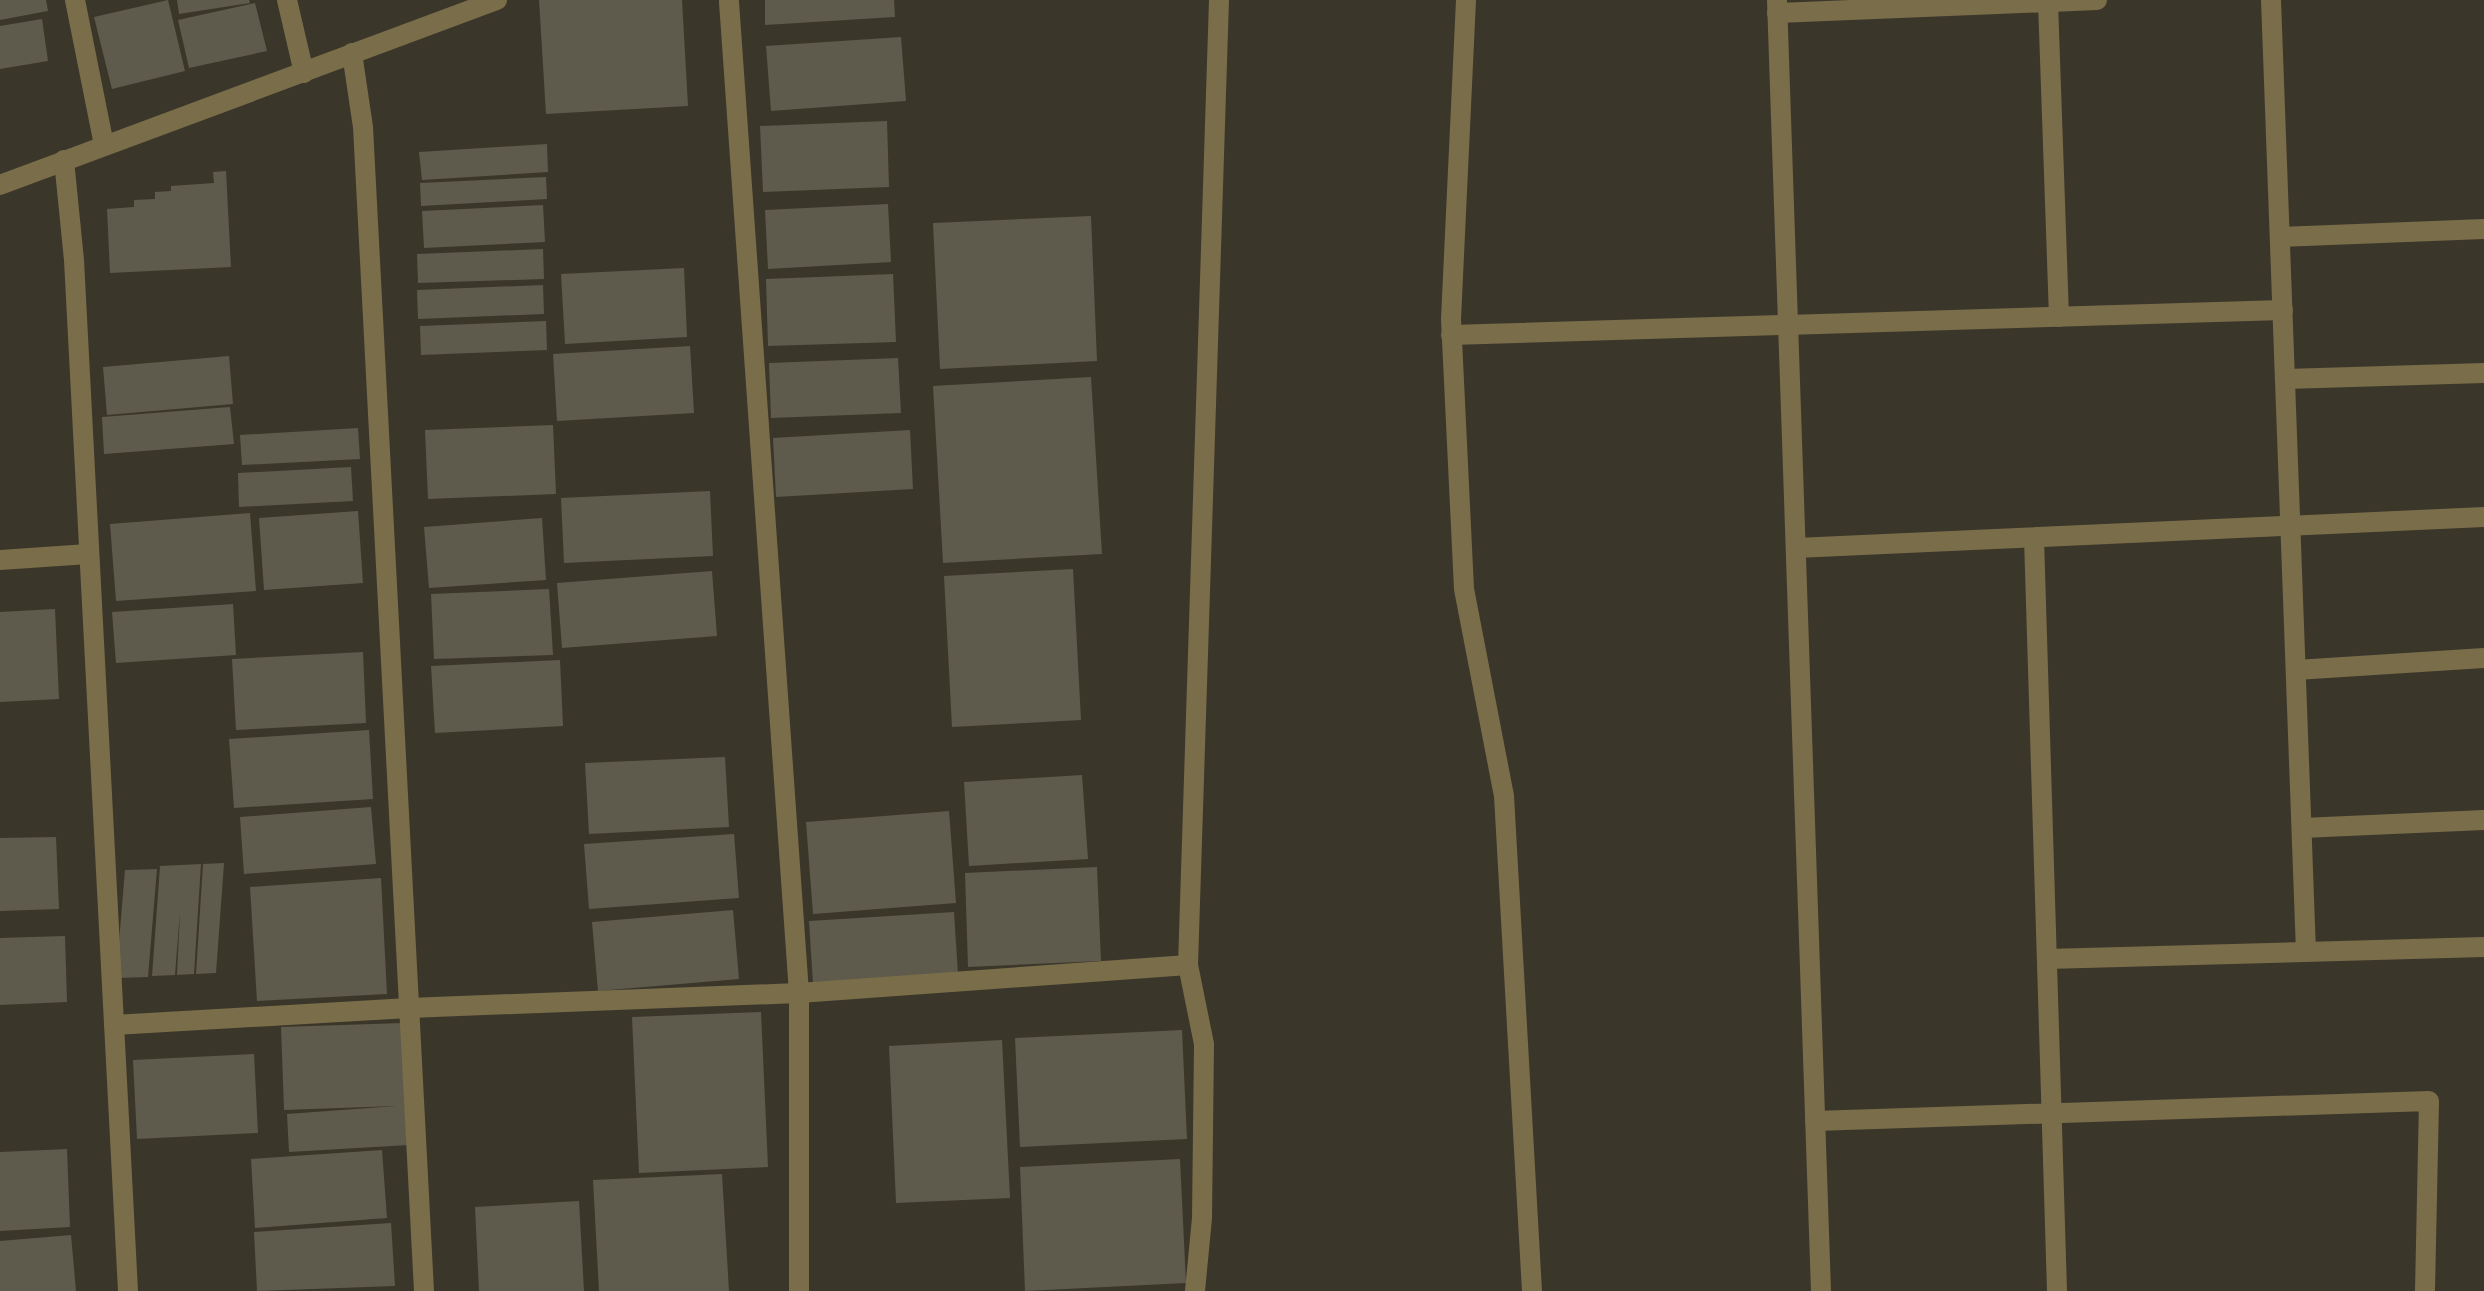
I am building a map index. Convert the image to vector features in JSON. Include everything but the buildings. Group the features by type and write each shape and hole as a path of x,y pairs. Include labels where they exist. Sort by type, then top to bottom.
{"street":[{"path":"75,0 104,145"},
{"path":"287,0 304,73"},
{"path":"0,185 497,0"},
{"path":"1195,1291 1202,1218 1204,1044 1188,965 1219,0"},
{"path":"1466,0 1451,335 1464,589 1504,796 1532,1291"},
{"path":"1821,1291 1777,6 2097,0"},
{"path":"2271,0 2306,952"},
{"path":"729,2 799,993 799,1291"},
{"path":"2048,2 2059,317"},
{"path":"352,53 363,127 424,1291"},
{"path":"64,160 74,260 128,1291"},
{"path":"2280,237 2484,229"},
{"path":"1451,335 2283,310"},
{"path":"2286,379 2484,373"},
{"path":"1796,548 2484,517"},
{"path":"2034,538 2057,1291"},
{"path":"0,560 88,554"},
{"path":"2296,670 2484,658"},
{"path":"2302,828 2484,820"},
{"path":"2047,959 2484,947"},
{"path":"114,1025 409,1008 799,993 1188,965"},
{"path":"1815,1121 2429,1101 2425,1291"}]}
